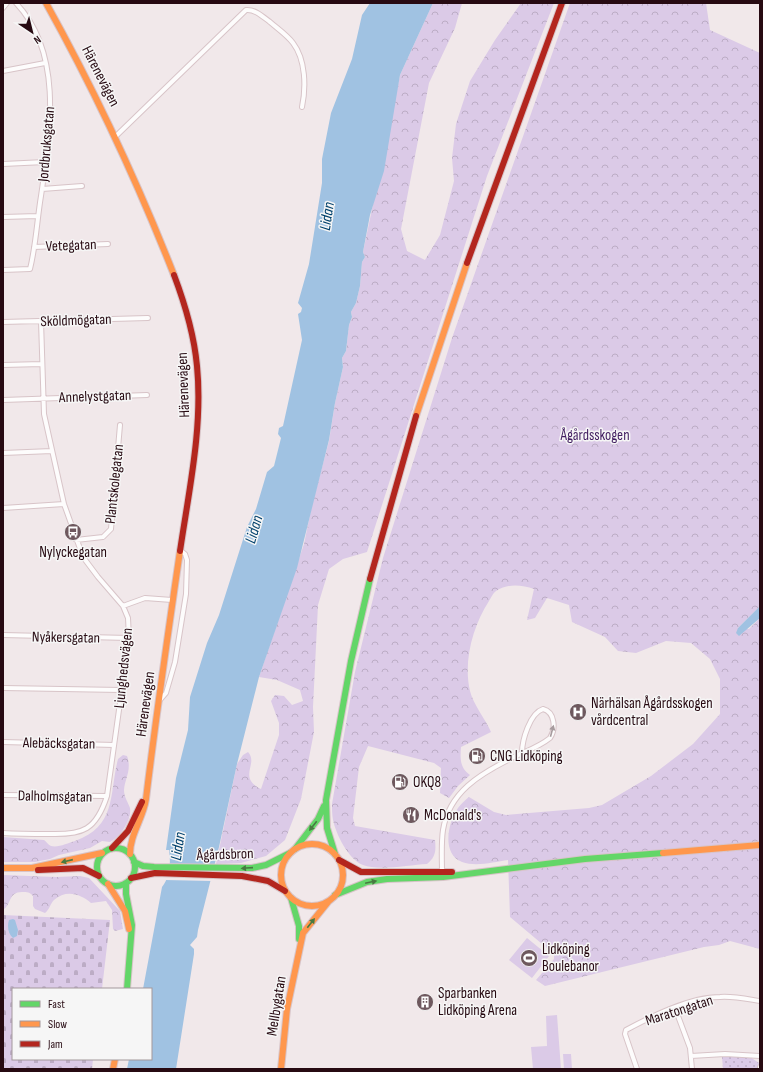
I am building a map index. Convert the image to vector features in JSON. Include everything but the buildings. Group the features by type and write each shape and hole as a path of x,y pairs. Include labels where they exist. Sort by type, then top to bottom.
{"main road":[{"name":"Härenevägen","path":"46,3 116,136 186,311 194,341 198,372 199,401 196,439 143,813 131,838 130,854"},
{"path":"326,800 327,828 343,878 335,895 328,902 317,906 306,906 291,898 285,891 282,885 281,871 285,858 317,822 326,800 351,661 374,562 405,457 458,288 562,3"},
{"name":"Härenevägen","path":"112,848 128,831 145,795"},
{"path":"292,851 305,844 316,844 326,848 352,868 361,872 442,875"},
{"path":"335,895 346,893 360,885 376,880 486,871 585,859 760,845"},
{"path":"32,868 102,853 112,848 122,848 130,854 134,862 134,870 125,893 131,914 132,925 126,988"},
{"name":"Ågårdsbron","path":"230,872 266,865 292,851"},
{"path":"99,876 96,864 102,853"},
{"name":"Ågårdsbron","path":"134,862 154,870 230,872 260,879 285,891"},
{"path":"3,868 32,868 50,870 82,868 99,876 108,884 125,911 130,940"},
{"name":"Ågårdsbron","path":"129,880 154,870"},
{"path":"108,884 117,886 129,880"},
{"name":"Mellbygatan","path":"291,898 299,926 299,948"},
{"name":"Mellbygatan","path":"281,1069 287,1008 299,948 306,930 328,902"}],"street":[{"path":"3,8 7,3"},
{"name":"Jordbruksgatan","path":"3,270 30,269 50,137 51,108 45,63 34,30 16,3"},
{"path":"116,136 246,10 254,11 286,35 298,52 304,81 302,107"},
{"path":"3,71 45,63"},
{"path":"3,164 45,162"},
{"path":"42,189 82,186"},
{"path":"3,217 38,216"},
{"name":"Vetegatan","path":"34,247 108,244"},
{"name":"Sköldmögatan","path":"3,322 148,318"},
{"name":"Ljunghedsvägen","path":"3,833 66,834 79,832 92,825 98,819 107,796 129,638 128,618 124,606 83,557 64,504 52,451 43,398 41,321"},
{"path":"3,365 42,364"},
{"name":"Annelystgatan","path":"3,400 147,395"},
{"name":"Plantskolegatan","path":"76,540 103,537 111,529 120,425"},
{"path":"3,453 52,451"},
{"path":"3,508 64,504"},
{"path":"158,701 166,693 175,662 183,613 187,560 185,554 180,550"},
{"path":"124,606 150,597 172,600"},
{"name":"Nyåkersgatan","path":"3,635 129,638"},
{"path":"3,688 121,690"},
{"path":"442,875 442,831 451,805 456,797 467,785 484,773 546,741 551,736 554,724 551,713 547,710 538,710 531,719 522,753"},
{"name":"Alebäcksgatan","path":"3,742 114,745"},
{"name":"Dalholmsgatan","path":"3,795 107,796"},
{"name":"Maratongatan","path":"637,1069 625,1032 636,1025 675,1008 699,1000 719,997 760,1001"},
{"path":"675,1008 691,1056 692,1069"},
{"path":"691,1056 725,1054 760,1056"}],"green space":[{"path":"433,3 462,3 455,28 429,83 401,229 407,251 425,260 440,235 454,181 452,158 456,124 470,81 495,40 521,3 554,3 487,176 367,552 343,559 329,569 318,605 313,707 314,732 301,799 285,840 266,856 241,863 216,864 237,764 243,755 248,752 251,757 249,775 250,780 261,789 279,735 279,723 271,701 275,695 284,696 292,705 303,701 300,690 277,680 259,677 304,544 312,505 329,441 343,367 342,358 346,351 349,325 352,317 351,312 356,303 360,286 362,262 365,257 363,252 400,75"},
{"name":"Ågårdsskogen","path":"570,3 706,3 710,30 760,53 760,606 738,628 749,629 760,618 760,949 730,941 719,945 704,947 545,986 536,980 554,959 554,954 510,917 508,860 485,864 473,864 462,862 455,858 451,852 448,837 454,814 460,805 469,797 494,812 506,815 589,808 602,805 651,776 693,744 720,714 720,679 710,659 691,643 666,641 636,653 618,651 605,637 572,622 569,605 547,598 535,618 527,620 534,589 525,586 510,586 501,588 493,594 478,621 469,656 468,680 470,691 491,732 461,747 461,763 470,775 458,786 449,798 440,793 441,768 434,763 368,746 359,767 353,818 355,826 435,840 435,850 432,859 427,864 385,868 363,865 352,857 340,839 333,820 332,804 355,672 383,558 452,338"},
{"path":"123,755 127,756 129,766 124,793 130,808 130,813 127,823 114,840 110,842 102,841 90,848 35,862 3,862 3,837 44,840 50,845 57,846 89,835 98,827 105,818 109,808 118,759"},
{"path":"3,875 56,877 80,876 89,878 120,911 123,929 115,931 113,929 112,910 106,901 91,903 83,897 73,894 63,895 54,900 45,913 35,909 33,906 33,896 31,894 28,892 18,893 12,896 8,905 3,910"},
{"path":"3,915 110,920 102,988 12,988 12,1060 93,1060 92,1069 3,1069"},
{"name":"Lidköping Boulebanor","path":"527,938 549,956 532,978 509,960"},
{"path":"557,1015 561,1069 533,1069 531,1047 547,1046 546,1016"},
{"path":"563,1054 571,1054 572,1069 564,1069"},
{"path":"722,1057 750,1057 759,1063 758,1069 723,1069"}],"water":[{"name":"Lidan","path":"370,3 433,3 400,75 384,171 370,215 363,252 365,257 362,262 360,286 356,303 351,312 352,317 349,325 346,351 342,358 343,367 329,440 297,568 259,677 237,764 197,937 190,945 194,949 194,954 176,1069 127,1069 129,1060 152,1060 152,988 143,988 162,887 167,879 169,869 169,850 166,850 176,778 188,730 190,697 207,643 219,615 247,527 256,509 267,472 274,466 281,438 278,434 279,428 283,426 302,340 298,314 301,312 302,308 298,303 309,264 322,183 322,159 331,113 352,59 362,15"},
{"path":"760,606 760,618 739,636 736,633 738,628"},
{"path":"9,920 15,920 18,930 17,936 13,938 9,932 8,925"}],"pier":[{"path":"168,864 217,866 212,881 165,880"}],"traffic: fast":[{"path":"335,854 327,828 326,800 351,661 370,579"},
{"path":"295,849 318,819 324,806"},
{"path":"112,848 120,848 130,853 134,860 135,867 134,874 130,881 120,886 112,886 102,881 100,878 97,871 97,863 102,853 105,851 112,848"},
{"path":"134,862 143,866 154,867 252,868 266,865 290,853"},
{"path":"335,895 367,882 387,879 443,877 585,859 663,853"},
{"path":"126,883 126,894 132,925 127,988"},
{"path":"291,898 299,926 299,939"}],"traffic: slow":[{"path":"46,3 98,103 130,171 174,275"},
{"path":"416,416 467,263"},
{"path":"130,854 134,833 146,799 180,551"},
{"path":"306,844 318,844 334,853 341,863 343,875 341,887 334,897 318,906 306,906 295,901 286,892 281,881 281,869 286,858 295,849 306,844"},
{"path":"663,853 760,845"},
{"path":"3,868 32,868 102,853"},
{"path":"108,884 125,911 129,929"},
{"path":"281,1069 287,1009 303,933 328,902"},
{"path":"113,1069 115,1060"}],"traffic: jam":[{"path":"467,263 562,3"},
{"path":"174,275 185,308 196,354 198,389 197,435 180,551"},
{"path":"370,579 416,416"},
{"path":"112,848 128,831 142,802"},
{"path":"339,860 361,872 452,872"},
{"path":"38,870 83,868 99,876"},
{"path":"131,878 155,873 242,876 268,881 285,891"}],"place":[{"name":"Nylyckegatan","path":"73,532"},
{"name":"Närhälsan Ågårdsskogen vårdcentral","path":"578,712"},
{"name":"CNG Lidköping","path":"477,756"},
{"name":"OKQ8","path":"400,782"},
{"name":"McDonald's","path":"411,815"},
{"name":"Lidköping Boulebanor","path":"529,958"},
{"name":"Sparbanken Lidköping Arena","path":"425,1002"}]}
